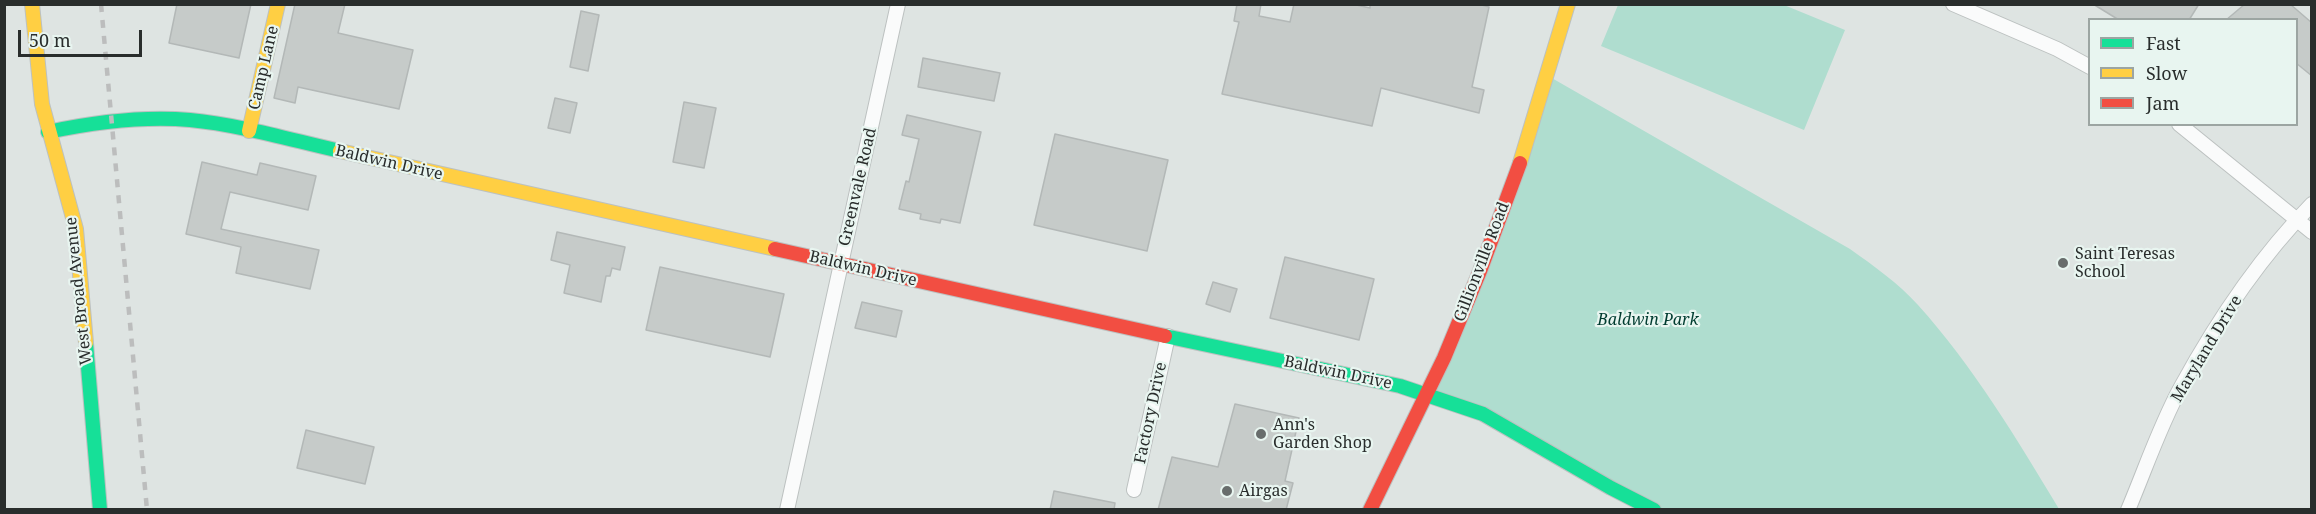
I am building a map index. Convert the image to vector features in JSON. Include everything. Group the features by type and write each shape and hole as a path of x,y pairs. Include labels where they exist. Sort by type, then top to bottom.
{"street":[{"name":"West Broad Avenue","path":"32,4 42,104 76,229 100,510"},
{"name":"Camp Lane","path":"249,131 278,4"},
{"name":"Greenvale Road","path":"787,510 898,4"},
{"name":"Gillionville Road","path":"1370,510 1427,394 1485,260 1518,171 1568,4"},
{"path":"1953,4 2088,66"},
{"name":"Baldwin Drive","path":"48,132 95,121 150,117 179,118 249,131 1427,394 1483,414 1611,488 1654,510"},
{"path":"2181,126 2312,232"},
{"name":"Maryland Drive","path":"2128,510 2181,388 2235,300 2276,242 2312,204"},
{"name":"Factory Drive","path":"1134,490 1168,336"}],"green space":[{"path":"1618,5 1784,5 1845,30 1804,130 1601,46"},
{"name":"Baldwin Park","path":"1550,77 1850,249 1894,282 1938,328 1976,378 2059,509 1658,509 1430,393"}],"building":[{"path":"177,4 251,4 239,58 169,43"},
{"path":"295,4 345,4 338,33 413,50 399,109 298,87 295,103 274,98"},
{"path":"1237,4 1261,4 1259,16 1290,22 1294,4 1352,4 1370,8 1370,4 1478,4 1489,7 1472,87 1484,90 1479,113 1381,88 1372,126 1222,94 1239,22 1234,21"},
{"path":"2093,4 2199,4 2190,18 2116,18"},
{"path":"2245,4 2290,4 2312,23 2312,76 2298,65 2298,18 2228,18"},
{"path":"581,11 599,15 588,71 570,67"},
{"path":"923,58 1000,73 994,101 918,87"},
{"path":"555,98 577,103 570,133 548,128"},
{"path":"684,102 716,108 704,168 673,162"},
{"path":"907,115 981,132 960,223 941,219 940,223 920,219 921,214 899,209 906,181 909,182 919,139 902,135"},
{"path":"1055,134 1168,160 1147,251 1034,225"},
{"path":"202,162 257,175 260,163 316,176 308,210 230,192 221,229 319,250 310,289 236,273 241,247 186,234"},
{"path":"557,232 625,247 620,270 612,268 610,276 606,276 601,302 564,293 570,265 551,260"},
{"path":"1285,257 1374,279 1359,340 1270,318"},
{"path":"660,267 784,294 770,357 646,330"},
{"path":"1213,282 1237,289 1230,312 1206,304"},
{"path":"862,302 902,311 896,337 855,328"},
{"path":"1235,404 1299,418 1285,481 1293,483 1286,510 1158,510 1172,457 1218,467"},
{"path":"306,430 374,447 365,484 297,468"},
{"path":"1054,491 1115,503 1114,510 1050,510"}],"railway":[{"path":"101,4 147,510"}],"traffic: fast":[{"path":"48,132 119,121 190,120 247,129 340,151"},
{"path":"1165,336 1400,386 1483,414 1611,488 1654,510"},
{"path":"86,343 100,510"}],"traffic: slow":[{"path":"32,4 42,104 76,229 86,343"},
{"path":"249,131 278,4"},
{"path":"1520,163 1568,4"},
{"path":"340,151 775,249"}],"traffic: jam":[{"path":"1370,510 1444,358 1480,271 1520,163"},
{"path":"775,249 1165,336"}],"place":[{"name":"Saint Teresas School","path":"2063,263"},
{"name":"Ann's Garden Shop","path":"1261,434"},
{"name":"Airgas","path":"1227,491"}]}
